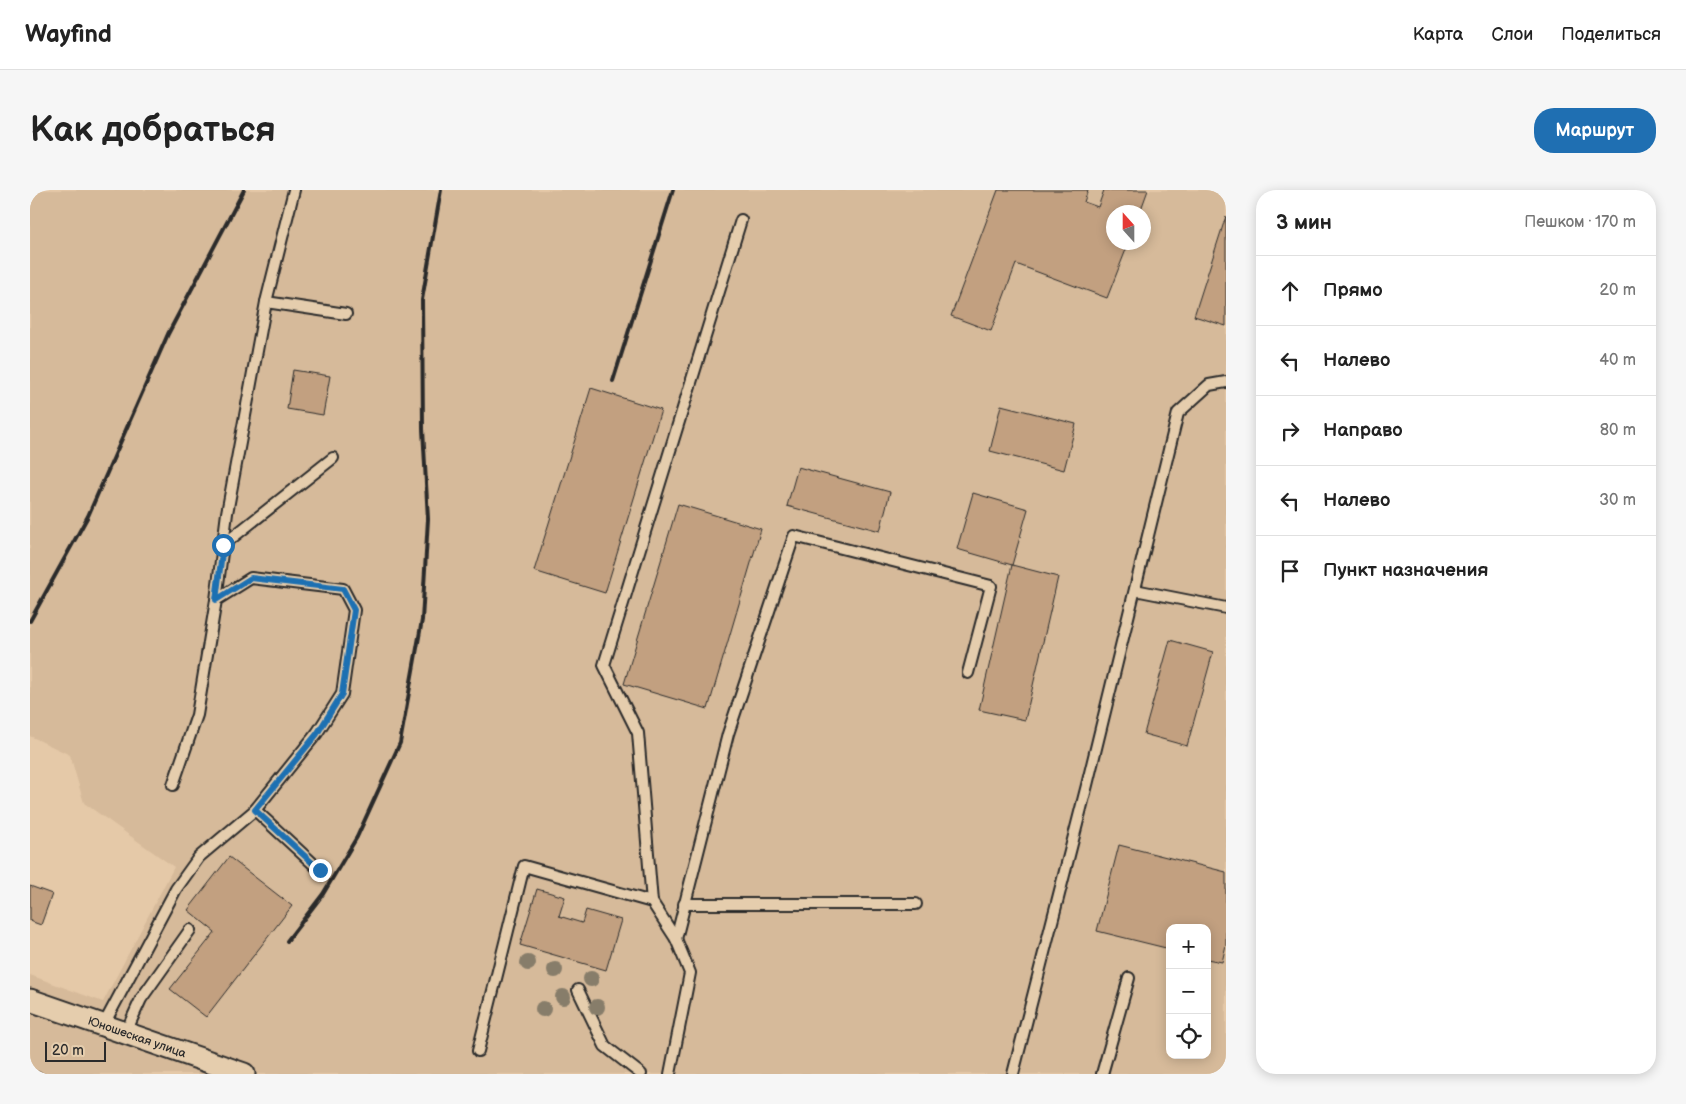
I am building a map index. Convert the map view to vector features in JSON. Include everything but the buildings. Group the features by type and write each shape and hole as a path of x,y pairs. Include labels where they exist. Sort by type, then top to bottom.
{"street":[{"name":"Юношеская улица","path":"30,1000 244,1074"}],"lane":[{"path":"173,785 197,715 223,545 266,302 294,190"},
{"path":"670,1074 690,973 676,939 652,902 638,733 604,665 741,220"},
{"path":"266,302 346,314"},
{"path":"1012,1074 1178,413 1209,385 1226,382"},
{"path":"223,545 333,458"},
{"path":"676,939 728,734 794,536 992,586 968,673"},
{"path":"103,1026 176,889 198,857 255,810 317,734 342,694 354,610 343,589 251,578 216,600"},
{"path":"1135,590 1226,608"},
{"path":"255,810 320,870"},
{"path":"478,1051 524,866 652,902"},
{"path":"684,904 916,904"},
{"path":"125,1034 141,999 190,930"},
{"path":"1102,1074 1128,978"},
{"path":"578,990 606,1046 641,1074"}],"shaded area":[{"path":"30,190 1226,190 1226,1074 30,1074 30,975 103,1002 174,867 84,803 70,755 30,736"}],"railway":[{"path":"30,621 88,516 168,334 244,190"},
{"path":"287,941 323,894 357,837 400,743 422,620 428,519 423,429 422,300 441,190"},
{"path":"613,381 673,190"}],"route":[{"path":"223,545 216,600 251,578 343,589 354,610 342,694 317,734 255,810 320,870"}]}
